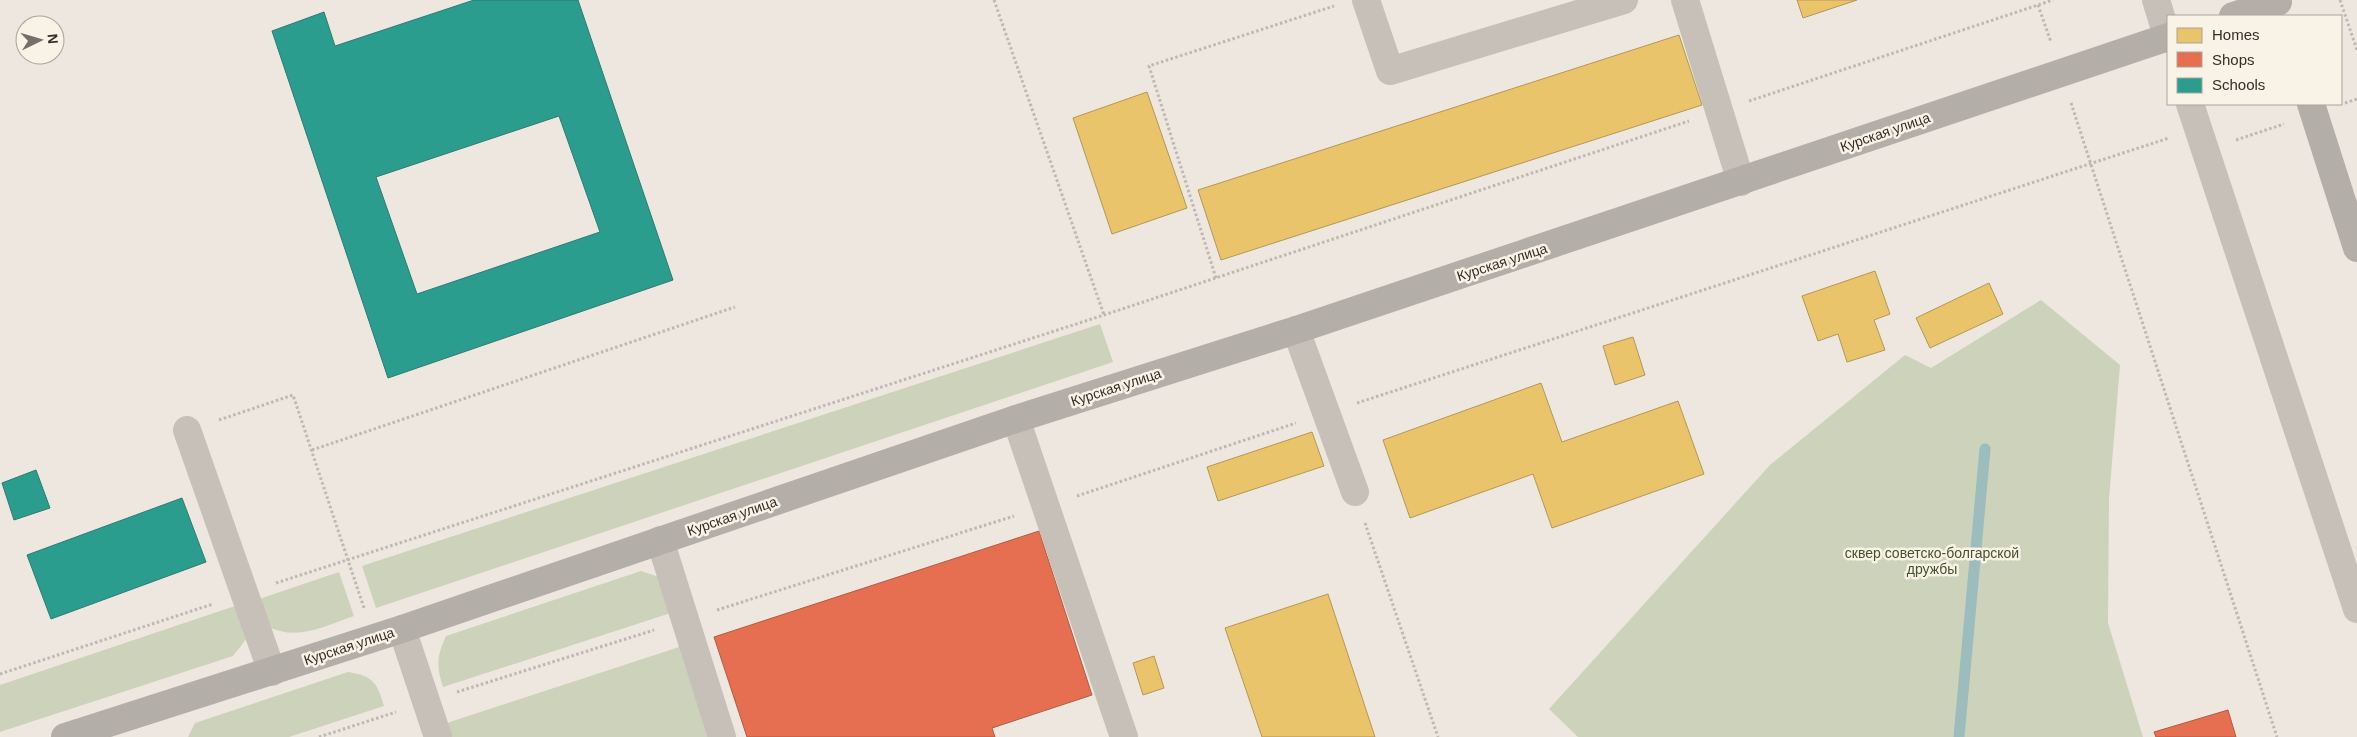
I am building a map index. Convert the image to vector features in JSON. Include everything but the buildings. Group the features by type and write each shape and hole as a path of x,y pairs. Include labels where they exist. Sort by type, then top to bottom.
{"main road":[{"path":"2238,15 2279,6"},
{"name":"Курская улица","path":"65,737 93,733 1016,419 1296,330 1741,182 2062,71 2167,38"},
{"path":"2311,105 2357,248"}],"street":[{"path":"1354,2 1390,71 1624,0"},
{"path":"1685,0 1741,182"},
{"path":"2156,0 2167,35"},
{"path":"2190,105 2357,609"},
{"path":"1296,330 1355,492"},
{"path":"1016,419 1124,737"},
{"path":"187,430 272,672"},
{"path":"660,540 722,737"},
{"path":"402,629 438,737"}],"path":[{"path":"994,0 1104,315"},
{"path":"0,674 1104,315 2053,0"},
{"path":"2340,0 2357,50"},
{"path":"1216,278 1149,66 1354,2"},
{"path":"2038,5 2062,71 2277,737"},
{"path":"312,450 735,307"},
{"path":"187,430 293,395 373,638"},
{"path":"1355,492 1438,737"}],"green space":[{"name":"сквер советско-болгарской дружбы","path":"2041,300 2120,365 2109,499 2108,623 2143,737 1578,737 1549,709 1770,465 1905,355 1931,368"},
{"path":"1100,324 1113,362 376,608 362,566"},
{"path":"641,571 659,577 677,611 443,687 439,673 439,661 446,636"},
{"path":"339,572 354,616 322,628 301,632 290,633 268,627 259,599"},
{"path":"241,604 247,638 233,656 0,732 0,685"},
{"path":"679,647 708,737 452,737 447,723"},
{"path":"348,672 369,678 379,691 384,706 289,737 188,737 195,723"}],"waterway":[{"path":"1959,737 1985,449"}]}
